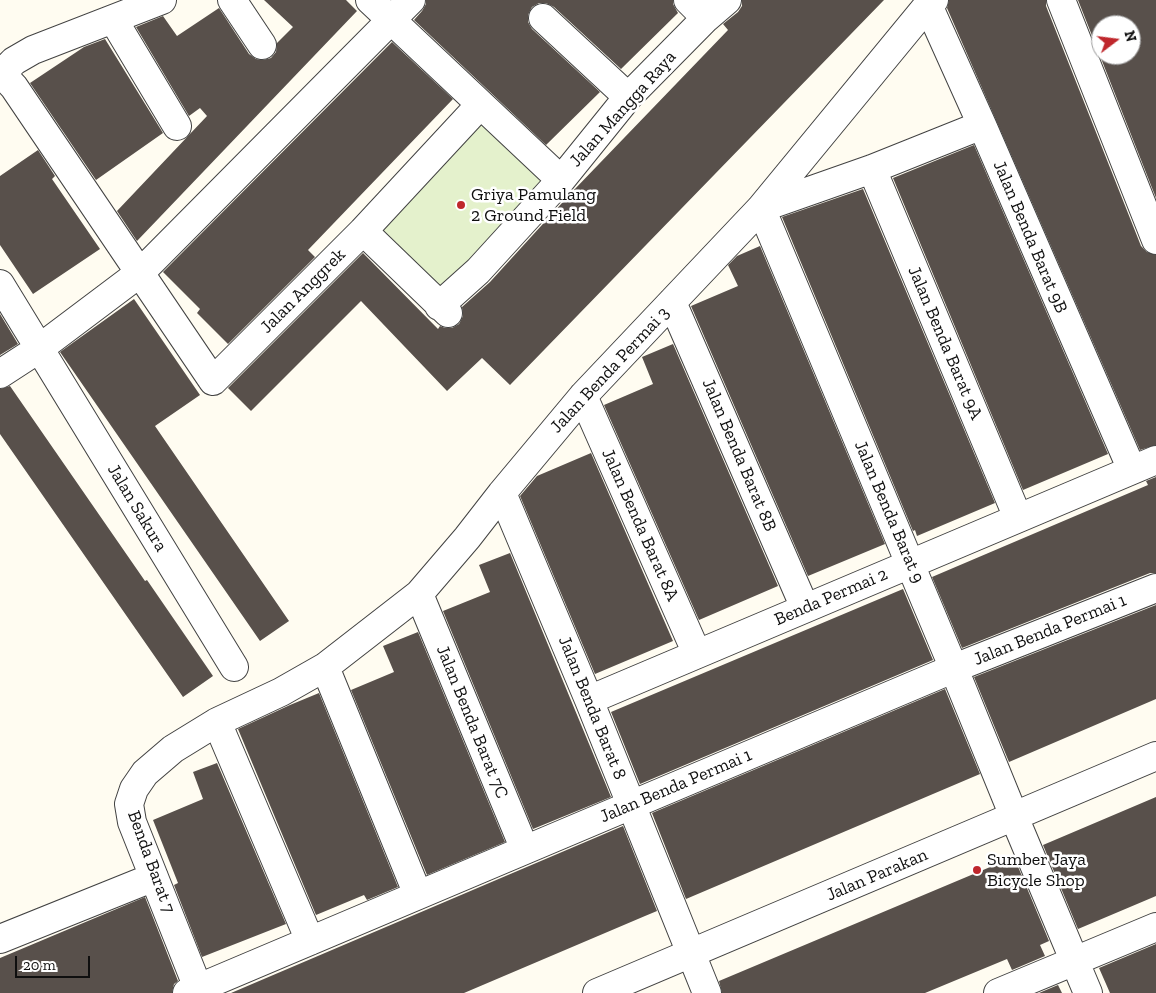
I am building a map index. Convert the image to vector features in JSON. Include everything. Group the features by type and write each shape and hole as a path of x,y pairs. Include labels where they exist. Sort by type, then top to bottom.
{"street":[{"path":"140,272 14,87 1,74 14,61 34,50 162,0"},
{"path":"232,0 262,45"},
{"path":"370,0 560,180"},
{"path":"0,374 40,348 140,272 411,0"},
{"name":"Jalan Mangga Raya","path":"363,231 443,310 560,180 697,9 727,0"},
{"path":"1061,0 1156,240"},
{"name":"Jalan Benda Barat 9B","path":"931,2 982,125 1144,465"},
{"name":"Jalan Benda Permai 3","path":"256,703 326,667 419,594 583,396 761,208 931,2"},
{"path":"543,18 628,97"},
{"path":"113,19 177,126"},
{"name":"Jalan Anggrek","path":"140,272 213,381 363,231 480,105"},
{"path":"761,208 872,169 982,125"},
{"name":"Jalan Benda Barat 9A","path":"872,169 1018,518"},
{"name":"Jalan Benda Barat 9","path":"761,208 1088,993"},
{"name":"Jalan Sakura","path":"0,284 234,667"},
{"name":"Jalan Benda Barat 8B","path":"672,302 805,608"},
{"name":"Jalan Benda Barat 8A","path":"583,396 697,654"},
{"name":"Benda Permai 2","path":"589,700 1144,465"},
{"name":"Jalan Benda Barat 8","path":"502,493 632,805 706,993"},
{"name":"Jalan Benda Permai 1","path":"195,991 954,668 1156,588"},
{"name":"Jalan Benda Barat 7C","path":"419,594 525,850"},
{"path":"326,667 418,895"},
{"name":"Benda Barat 7","path":"195,991 132,822 129,804 134,789 145,773 173,749 217,722 256,703"},
{"path":"217,722 310,941"},
{"name":"Jalan Parakan","path":"597,993 1156,756"},
{"path":"0,940 154,877"},
{"path":"998,993 1156,927"}],"green space":[{"name":"Griya Pamulang 2 Ground Field","path":"480,117 548,181 440,293 376,230"}],"building":[{"path":"264,0 346,0 357,11 137,241 117,211 207,116 200,108 189,116 136,27 163,16 177,36 219,8 249,54 256,59 263,60 271,58 276,52 277,43 293,27"},
{"path":"426,0 673,0 678,13 621,69 554,7 546,3 539,3 532,7 528,15 528,22 532,29 600,92 546,145 414,20 422,11"},
{"path":"742,0 884,0 510,385 482,358 447,391 361,301 251,411 228,388 363,253 438,329 440,326 452,328 459,324 463,316 462,307 490,282 572,192 728,30 723,24 738,12 742,6"},
{"path":"949,0 1046,0 1046,6 1141,246 1147,252 1156,255 1156,445 1140,450 947,8"},
{"path":"1078,0 1156,0 1156,198 1104,65 1141,65 1141,15 1091,15 1091,33"},
{"path":"105,39 163,133 96,180 30,83 84,47"},
{"path":"392,42 453,99 308,250 315,257 228,344 197,313 200,309 163,272"},
{"path":"974,145 1108,454 1023,490 893,178"},
{"path":"38,150 55,176 52,179 100,249 33,294 0,245 0,176"},
{"path":"863,189 995,503 917,536 915,530 913,531 782,217"},
{"path":"760,246 885,544 808,576 691,306 738,286 728,265 737,256"},
{"path":"134,299 200,395 155,426 289,621 260,641 60,352"},
{"path":"0,314 18,344 0,355"},
{"path":"673,344 778,586 699,620 604,405 653,384 642,357"},
{"path":"10,386 213,676 183,697 0,434 0,389"},
{"path":"591,453 673,641 595,674 520,496 537,476"},
{"path":"1156,477 1156,573 1150,573 962,648 932,577 1148,485 1146,481"},
{"path":"510,553 611,797 533,829 443,611 490,592 479,565"},
{"path":"903,589 933,660 640,784 611,712"},
{"path":"1156,605 1156,699 1009,762 974,677"},
{"path":"418,632 505,842 427,875 351,690 394,672 383,646"},
{"path":"945,689 980,774 686,899 652,813"},
{"path":"319,693 398,887 367,900 364,895 316,915 238,729"},
{"path":"217,763 286,924 202,957 174,885 178,883 153,820 203,799 193,772"},
{"path":"1156,797 1156,896 1078,929 1043,845"},
{"path":"623,826 657,911 464,993 231,993"},
{"path":"1014,857 1049,941 1040,945 1045,956 1012,970 1007,959 925,993 722,993 719,981"},
{"path":"145,897 178,981 174,984 172,993 0,993 0,958"},
{"path":"1156,944 1156,993 1110,993 1099,968"},
{"path":"1058,985 1062,993 1039,993"}],"place":[{"name":"Griya Pamulang 2 Ground Field","path":"461,205"},
{"name":"Sumber Jaya Bicycle Shop","path":"977,870"}]}
